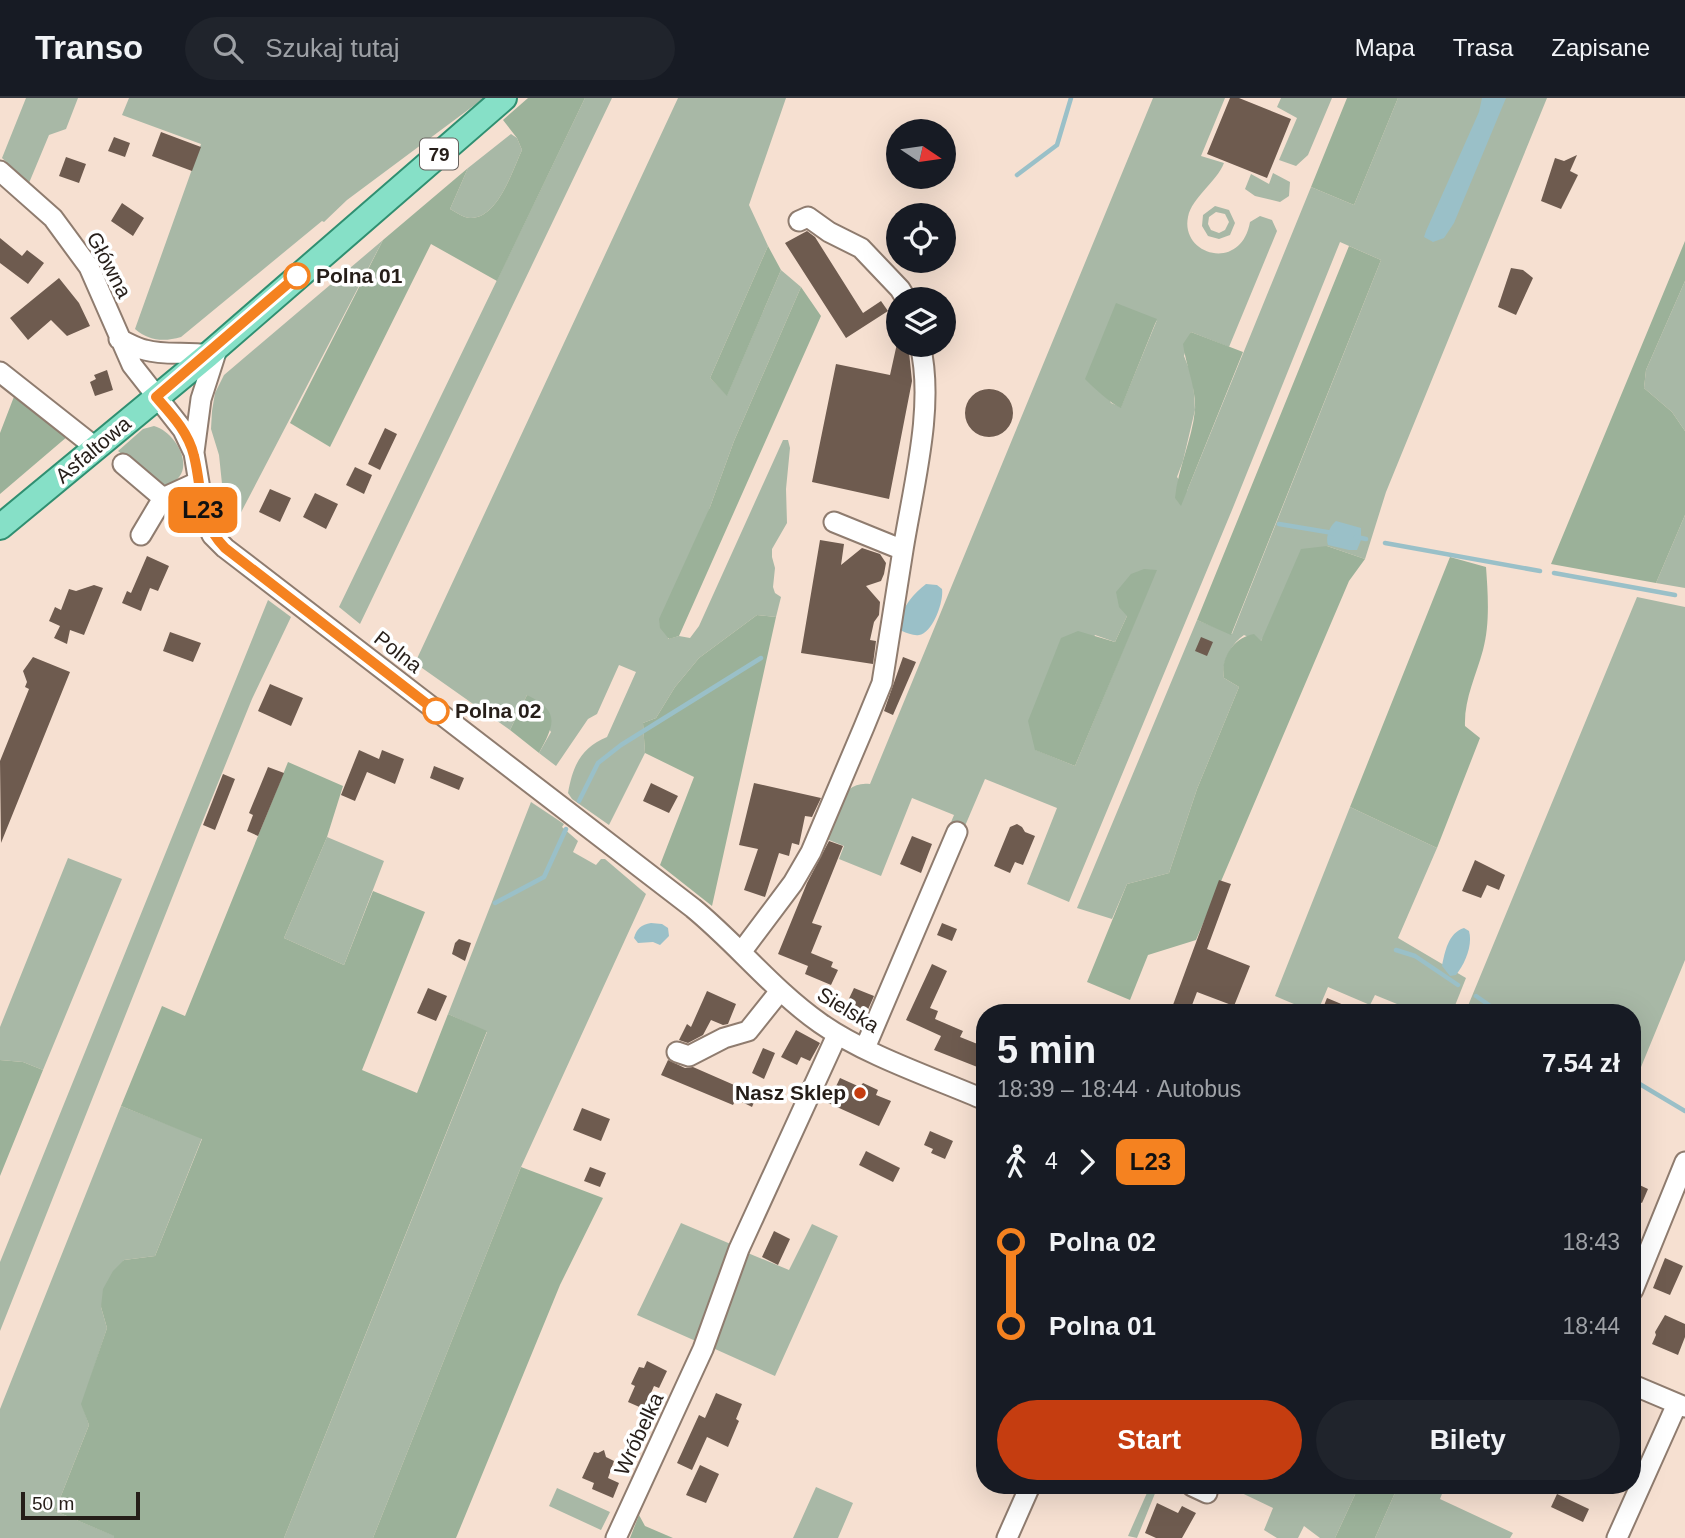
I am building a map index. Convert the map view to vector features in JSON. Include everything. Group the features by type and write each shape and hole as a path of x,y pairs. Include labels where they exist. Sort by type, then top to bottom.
{"main road":[{"name":"Asfaltowa","path":"0,527 213,350 505,98"}],"street":[{"name":"Główna","path":"0,171 53,218 74,244 100,288 132,365 156,397"},
{"path":"799,221 807,217 861,248 898,287"},
{"path":"119,339 146,351 163,353 213,350 201,399 194,453"},
{"path":"742,951 793,883 811,852 881,683 926,405 923,357"},
{"path":"0,372 95,447"},
{"name":"Polna","path":"156,397 183,430 194,453 205,519 212,535 225,548 711,923"},
{"path":"123,464 163,498"},
{"path":"141,535 163,498 198,482"},
{"path":"834,522 902,550"},
{"path":"865,1048 957,832"},
{"name":"Sielska","path":"711,923 780,991 838,1035 976,1096"},
{"path":"677,1052 689,1056 724,1038 748,1031 780,991"},
{"name":"Wróbelka","path":"617,1538 703,1349 739,1249 838,1035"},
{"path":"1641,1270 1685,1162"},
{"path":"1641,1388 1681,1406 1641,1488"},
{"path":"1007,1538 1026,1494"},
{"path":"1617,1538 1638,1494"}],"green space":[{"path":"26,98 78,98 66,129 49,135 29,183 2,158"},
{"path":"129,98 484,98 347,200 324,222 181,337 163,340 151,338 135,329 201,144 122,115"},
{"path":"528,98 585,98 497,281 431,244 330,447 290,423 383,240 468,168 450,209 470,218 489,211 496,202 509,181 522,150 517,138 503,120"},
{"path":"585,98 612,98 360,624 339,607"},
{"path":"678,98 786,98 749,205 768,246 710,378 727,395 781,270 801,287 734,441 668,639 679,636 690,638 699,626 783,440 788,440 787,523 772,549 775,568 773,587 775,593 781,597 776,617 757,615 699,658 675,687 656,718 643,723 645,753 609,825 572,799 568,793 580,759 591,746 607,737 636,672 619,665 597,714 588,719 556,766 539,753 551,732 527,695 510,730 415,663"},
{"path":"1153,98 1225,98 1201,156 1224,163 1190,210 1188,230 1193,241 1202,249 1224,253 1235,248 1244,238 1250,222 1260,216 1272,220 1277,231 1229,347 1191,332 1184,356 1193,379 1195,410 1177,477 1187,491 1311,187 1354,205 1398,98 1547,98 1386,492 1365,559 1327,546 1260,642 1244,635 1228,654 1224,678 1239,687 1197,789 1169,873 1127,884 1112,919 1077,908 1197,620 1232,634 1381,260 1340,242 1069,902 1027,884 1057,808 985,779 962,833 949,827 954,815 912,798 881,876 839,859 844,846 824,838 835,810 851,788 870,784","holes":["1157,320 1121,407 1111,403 1108,397","1156,570 1075,766 1036,750 1095,635 1115,642 1127,616"]},
{"path":"1281,98 1332,98 1308,155 1296,166 1279,160 1297,118 1277,107"},
{"path":"1347,98 1398,98 1354,205 1311,187"},
{"path":"511,134 517,138 522,150 509,181 489,211 470,218 450,209 468,168"},
{"path":"1273,173 1290,182 1289,196 1280,202 1255,196 1245,189 1251,174 1269,184"},
{"path":"1215,206 1229,210 1235,223 1230,235 1219,239 1208,236 1202,226 1203,215","holes":["1216,212 1225,214 1229,222 1225,230 1219,233 1211,230 1209,217"]},
{"path":"383,240 236,522 230,526 226,522 219,455 211,429 215,393 224,375"},
{"path":"1685,241 1685,281 1646,370 1644,388 1672,412 1685,431 1685,515 1656,583 1551,564"},
{"path":"768,246 781,270 727,396 710,378"},
{"path":"1349,246 1381,260 1231,635 1197,620"},
{"path":"1685,281 1685,431 1672,412 1644,388 1646,370"},
{"path":"801,287 821,316 679,636 669,639 660,628 659,619 710,507 734,441"},
{"path":"1116,303 1157,319 1121,408 1085,379"},
{"path":"1191,332 1243,352 1181,506 1175,498 1195,410 1183,344"},
{"path":"15,394 68,436 0,494 0,433"},
{"path":"154,426 171,437 182,455 182,473 166,485 154,480 118,451 143,429"},
{"path":"1685,515 1685,588 1656,583"},
{"path":"1327,546 1365,559 1349,581 1196,940 1148,955 1130,1000 1087,982 1127,884 1169,873 1197,789 1239,687 1224,678 1226,656 1240,639 1247,636 1254,634 1261,641 1301,549"},
{"path":"1450,557 1486,567 1488,619 1483,650 1468,697 1465,716 1465,726 1480,738 1437,848 1350,807"},
{"path":"1144,569 1157,570 1075,766 1035,750 1028,721 1061,638 1078,631 1115,642 1127,616 1119,607 1116,592 1131,574"},
{"path":"1637,597 1685,607 1685,960 1641,1067 1641,1004 1469,1004"},
{"path":"268,600 291,617 252,699 0,1331 0,1262"},
{"path":"757,615 776,617 712,906 660,865 694,777 645,753 643,723 656,718 675,687 699,658"},
{"path":"527,695 550,713 549,734 539,753 510,730"},
{"path":"288,762 343,786 327,837 284,938 344,965 373,891 425,912 362,1070 417,1093 448,1014 487,1031 284,1538 114,1538 55,1511 89,1425 81,1404 107,1328 101,1307 103,1289 113,1271 124,1260 155,1256 202,1139 121,1106 162,1006 185,1016"},
{"path":"531,802 564,824 562,827 578,841 573,852 596,865 601,859 605,859 646,894 521,1167 373,1538 284,1538 487,1032 448,1014"},
{"path":"1350,807 1437,848 1398,938 1466,978 1456,1004 1397,1004 1375,995 1370,1004 1368,1004 1328,987 1321,1004 1294,1004 1275,996"},
{"path":"327,837 384,861 344,965 284,938"},
{"path":"68,858 122,879 43,1070 23,1062 0,1060 0,1027"},
{"path":"0,1060 23,1062 43,1070 0,1176"},
{"path":"121,1106 202,1138 155,1256 124,1260 101,1307 107,1328 82,1404 89,1425 55,1511 115,1536 0,1538 0,1409"},
{"path":"521,1167 603,1198 560,1285 456,1538 373,1538"},
{"path":"681,1223 733,1245 698,1342 637,1315"},
{"path":"812,1224 838,1236 775,1376 710,1346 743,1251 789,1270"},
{"path":"816,1487 853,1503 838,1538 793,1538"},
{"path":"557,1488 610,1512 601,1530 549,1506"},
{"path":"1146,1494 1155,1494 1137,1538 1128,1536"},
{"path":"1244,1494 1355,1494 1335,1538 1320,1538 1304,1526 1298,1538 1277,1538 1264,1530 1273,1508"},
{"path":"1355,1494 1394,1494 1375,1538 1335,1538"},
{"path":"1394,1494 1442,1494 1440,1499 1513,1533 1510,1538 1375,1538"},
{"path":"639,1515 645,1526 673,1538 630,1538"}],"water":[{"path":"1482,98 1506,98 1454,223 1444,238 1433,242 1424,237 1426,231 1479,112"},
{"path":"1336,521 1361,528 1361,540 1357,550 1328,545 1329,532"},
{"path":"926,584 937,585 942,589 933,623 919,635 902,631 900,625 903,611"},
{"path":"662,924 668,928 669,936 660,945 653,942 638,943 634,938 637,932 642,926"},
{"path":"1464,928 1469,931 1470,936 1467,954 1456,975 1450,976 1442,966 1446,949 1454,934"}],"building":[{"path":"1230,98 1239,98 1291,119 1267,178 1207,154"},
{"path":"161,132 201,147 192,171 152,156"},
{"path":"114,137 130,143 125,157 108,151"},
{"path":"1577,155 1570,171 1578,175 1561,209 1541,201 1555,158 1564,161"},
{"path":"66,157 86,164 79,183 59,176"},
{"path":"122,203 144,218 133,236 111,221"},
{"path":"807,231 815,237 863,313 881,301 886,312 846,338 785,243"},
{"path":"0,238 22,256 27,250 44,263 28,284 0,263"},
{"path":"1511,268 1523,270 1533,278 1516,315 1498,307"},
{"path":"59,278 79,303 90,326 67,336 51,320 28,340 10,318"},
{"path":"894,357 910,357 912,381 889,499 812,482 836,364 890,375"},
{"path":"107,370 113,390 95,396 90,382 96,379 94,375"},
{"path":"989,389 1006,396 1013,413 1006,430 989,437 972,430 965,413 972,396"},
{"path":"385,428 397,434 380,470 368,464"},
{"path":"355,467 372,475 364,494 346,485"},
{"path":"270,489 291,498 280,522 259,512"},
{"path":"315,493 338,504 326,529 303,517"},
{"path":"820,540 844,544 841,565 862,548 880,554 886,563 881,581 866,586 880,602 879,615 874,622 870,640 876,641 873,664 801,653"},
{"path":"147,556 169,566 158,591 150,588 141,611 122,603 127,591 131,593"},
{"path":"94,585 103,588 84,635 70,630 67,644 54,638 60,626 49,621 55,607 61,610 69,589 76,591"},
{"path":"170,632 201,643 193,662 163,651"},
{"path":"1201,637 1213,642 1207,656 1195,651"},
{"path":"33,657 70,672 1,843 0,761 29,689 25,687 27,682 23,671"},
{"path":"903,657 916,662 893,715 884,711"},
{"path":"270,684 303,698 291,726 258,711"},
{"path":"359,750 379,759 382,750 404,759 395,784 367,772 355,801 341,795"},
{"path":"434,766 464,778 459,790 430,778"},
{"path":"268,767 284,773 258,836 247,831 253,815 249,813"},
{"path":"223,774 235,779 215,830 203,825"},
{"path":"651,783 678,796 669,813 643,801"},
{"path":"754,783 821,798 812,817 805,816 799,845 792,843 789,856 779,853 765,897 744,890 758,849 739,845"},
{"path":"1017,824 1025,832 1035,836 1023,865 1015,862 1010,873 994,866 1010,827"},
{"path":"912,836 932,844 921,873 900,864"},
{"path":"829,841 843,846 812,923 822,926 811,953 833,962 831,967 838,970 831,985 805,974 808,966 778,954 807,883"},
{"path":"1475,860 1505,875 1499,890 1487,885 1481,898 1462,891"},
{"path":"1219,880 1231,884 1207,949 1250,966 1235,1004 1197,992 1192,1004 1173,1004"},
{"path":"942,923 957,929 952,941 937,935"},
{"path":"459,939 471,943 465,961 452,954"},
{"path":"932,964 947,971 930,1008 938,1011 935,1019 963,1031 960,1037 976,1043 976,1066 934,1050 941,1036 906,1020"},
{"path":"428,988 447,996 436,1021 417,1013"},
{"path":"854,988 874,996 866,1014 846,1005"},
{"path":"707,991 736,1004 728,1024 723,1025 711,1020 703,1035 688,1043 679,1040 687,1024 691,1027"},
{"path":"1327,998 1341,1004 1325,1004"},
{"path":"796,1030 820,1043 810,1061 801,1057 797,1065 781,1057"},
{"path":"763,1048 775,1053 764,1079 752,1073"},
{"path":"668,1060 685,1068 693,1067 757,1095 752,1107 736,1099 733,1105 661,1075"},
{"path":"840,1078 860,1087 863,1083 878,1090 876,1095 891,1101 879,1126 828,1103"},
{"path":"582,1108 610,1119 601,1141 573,1130"},
{"path":"930,1131 953,1141 945,1159 931,1153 933,1149 924,1145"},
{"path":"866,1151 900,1168 893,1182 859,1165"},
{"path":"590,1167 606,1173 600,1187 584,1181"},
{"path":"1641,1186 1648,1189 1641,1203"},
{"path":"774,1231 790,1239 778,1265 762,1257"},
{"path":"1665,1258 1683,1266 1670,1295 1653,1288"},
{"path":"1665,1315 1685,1324 1685,1337 1678,1355 1652,1344 1655,1332"},
{"path":"647,1361 667,1371 659,1388 654,1386 644,1409 628,1402 635,1386 631,1384 639,1367 644,1368"},
{"path":"716,1393 742,1404 736,1419 739,1421 728,1447 707,1437 692,1470 677,1463 699,1415 705,1418"},
{"path":"604,1450 606,1457 614,1461 608,1478 619,1483 613,1498 592,1489 594,1483 582,1478 594,1452"},
{"path":"700,1465 719,1474 706,1503 686,1495"},
{"path":"1557,1494 1589,1509 1583,1522 1551,1507"},
{"path":"1157,1503 1178,1513 1182,1506 1196,1513 1182,1538 1156,1538 1145,1533"}],"waterway":[{"path":"1017,175 1057,145 1071,98"},
{"path":"1279,524 1333,533"},
{"path":"1356,537 1366,539"},
{"path":"1385,543 1540,571"},
{"path":"1554,573 1675,595"},
{"path":"579,801 598,763 621,745 761,658"},
{"path":"495,903 544,877 566,829"},
{"path":"1396,950 1415,956 1458,985"},
{"path":"1476,996 1488,1004"},
{"path":"1641,1085 1685,1111"}],"bus line":[{"name":"L23","path":"297,276 156,397 178,422 194,453 205,519 212,535 225,548 436,711"}],"place":[{"name":"Polna 01","path":"297,276"},
{"name":"Polna 02","path":"436,711"},
{"name":"Nasz Sklep","path":"860,1093"}]}
